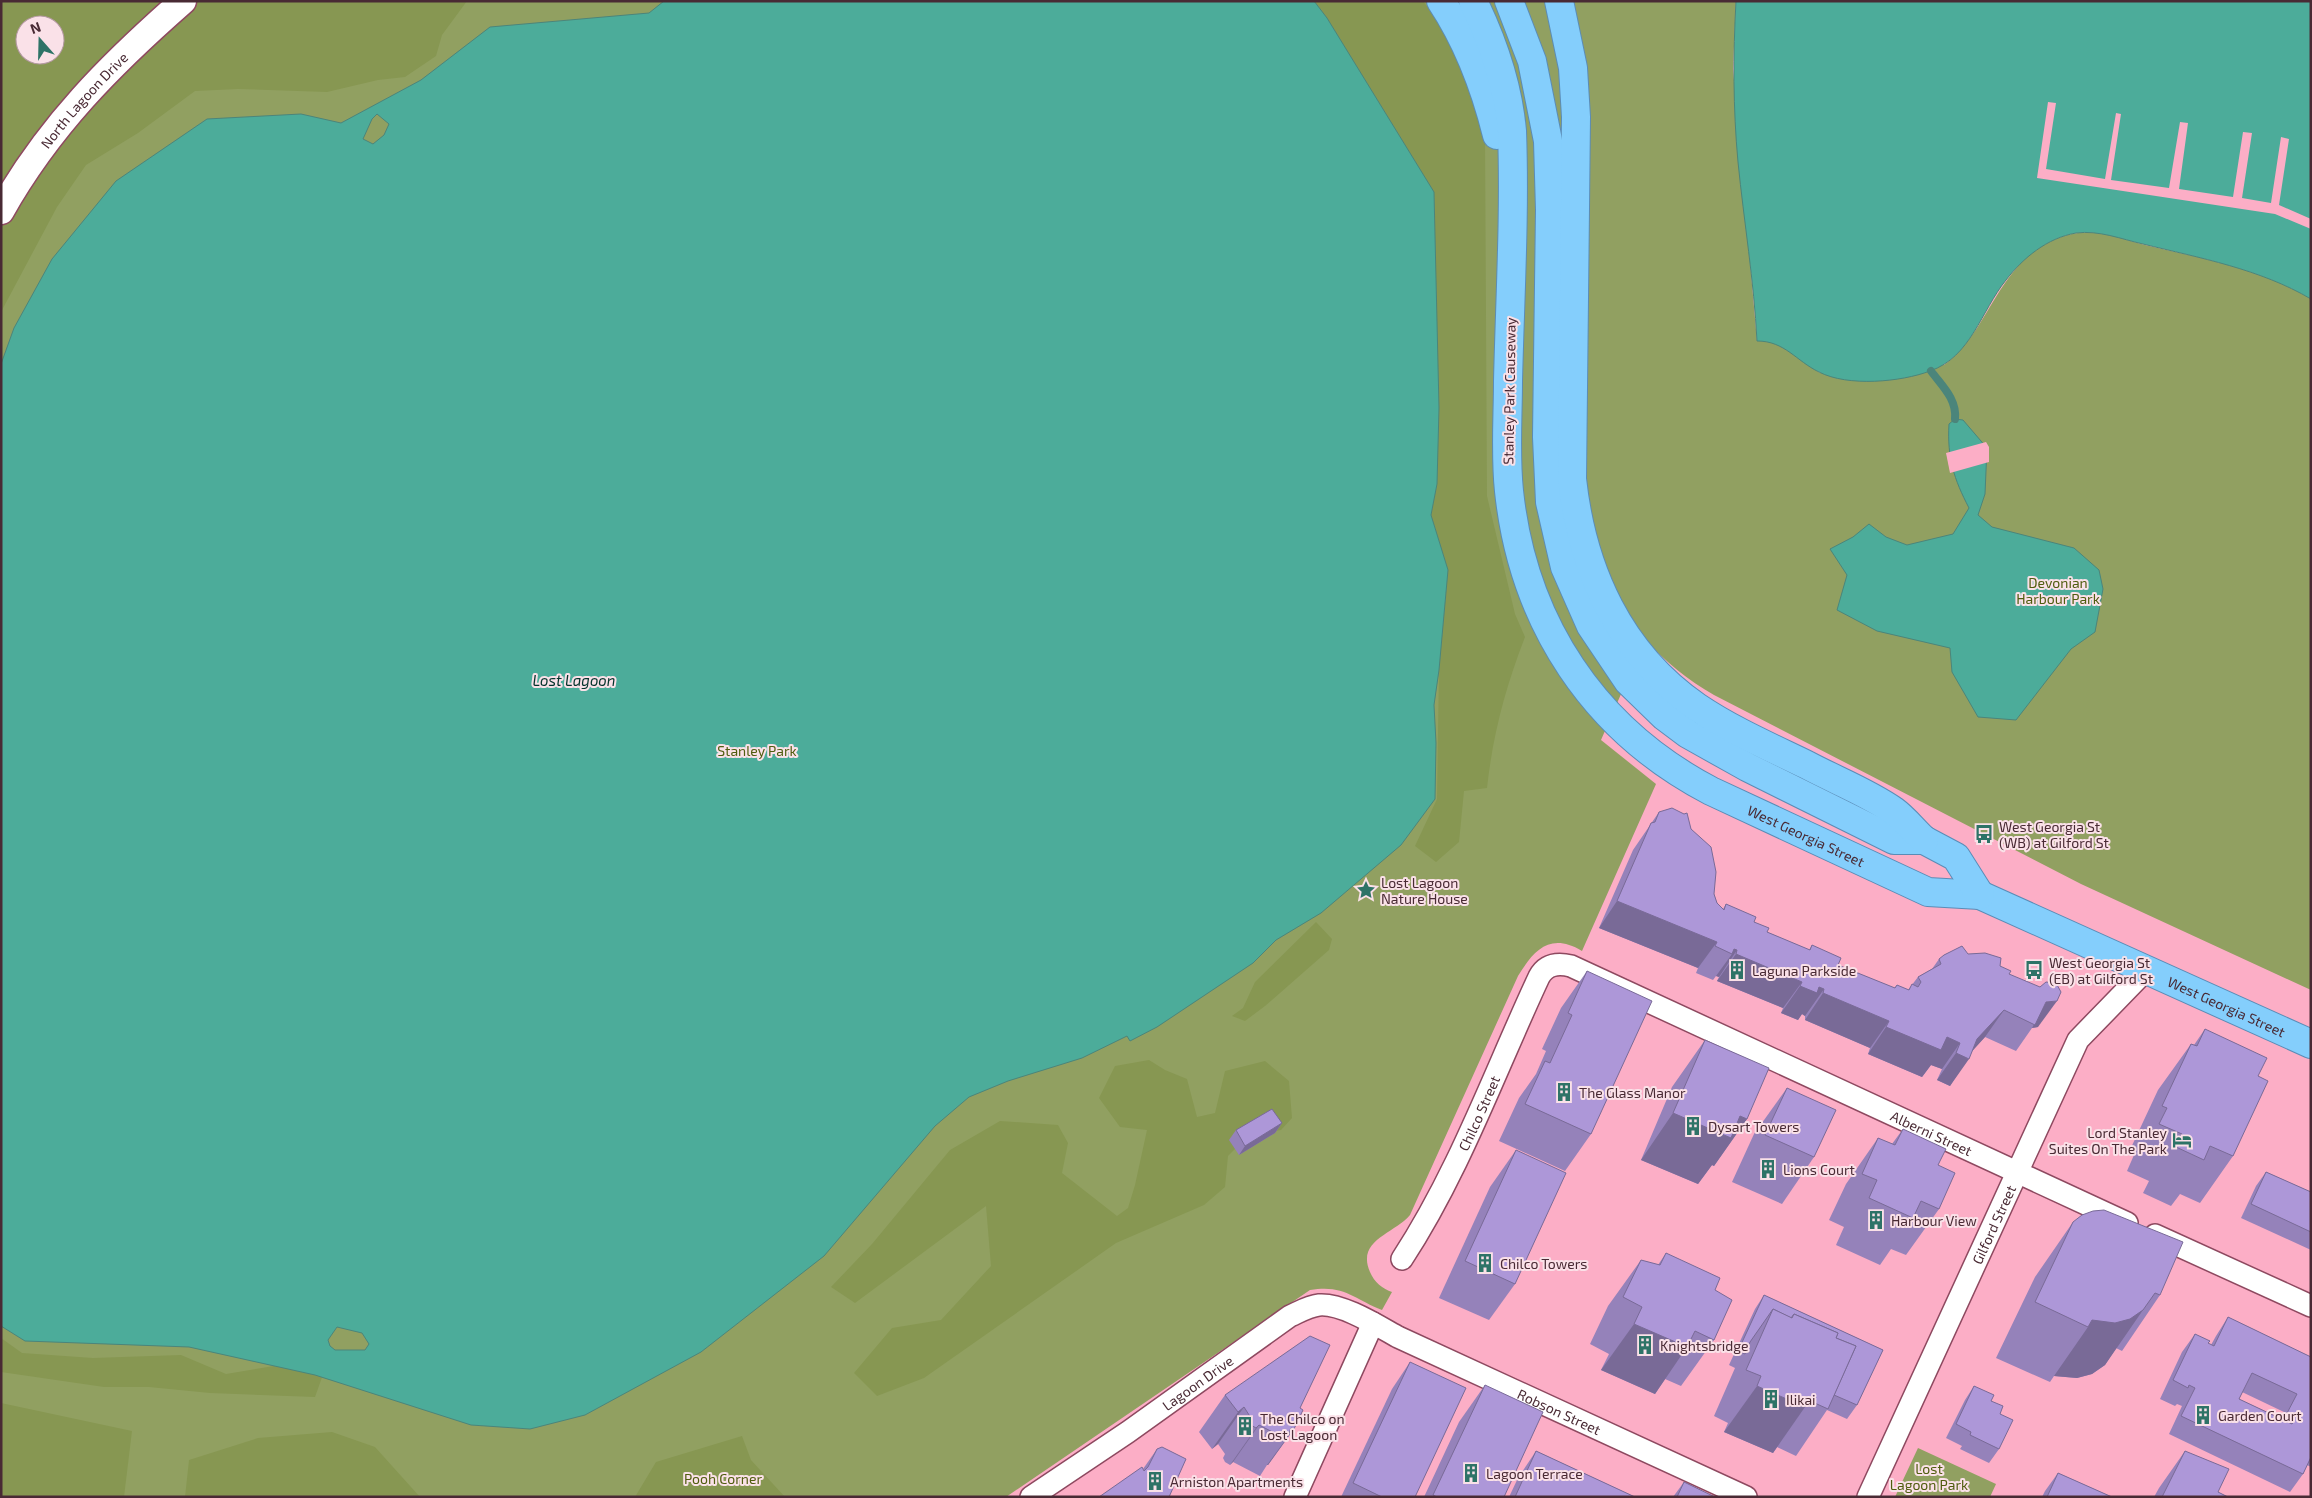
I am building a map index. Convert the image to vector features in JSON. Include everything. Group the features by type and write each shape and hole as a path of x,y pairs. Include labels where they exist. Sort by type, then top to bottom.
{"highway":[{"path":"1441,1 1468,45 1479,71 1489,102 1512,195"},
{"name":"Stanley Park Causeway","path":"1473,1 1495,53 1508,101 1512,146 1508,472 1516,536 1530,584 1544,620 1564,656 1591,696 1642,747"},
{"path":"1509,1 1532,61 1548,141 1550,210 1547,472 1550,502 1558,543 1570,583 1591,626 1636,670 1668,684 1698,708 1894,811 1924,840 1956,857 1980,895"},
{"path":"1559,1 1573,68 1576,118 1571,445 1575,504 1584,547 1600,590 1620,627 1636,670 1664,716 1688,734 1754,771 1894,840 1924,840"},
{"name":"West Georgia Street","path":"1642,747 1682,775 1711,791 1928,892 1980,895 2311,1044"}],"street":[{"name":"North Lagoon Drive","path":"1,211 18,182 61,122 123,54 183,1"},
{"name":"Alberni Street","path":"1550,966 1571,966 2311,1306"},
{"name":"Chilco Street","path":"1402,1259 1419,1232 1464,1145 1539,977 1550,966"},
{"name":"Gilford Street","path":"1868,1497 2078,1040 2146,970"},
{"name":"Lagoon Drive","path":"1031,1497 1128,1432 1290,1316 1306,1308 1326,1305 1373,1323"},
{"path":"1295,1497 1373,1323"},
{"name":"Robson Street","path":"1373,1323 1407,1341 1746,1497"}],"green space":[{"name":"Lost Lagoon","path":"1,1 1736,1 1733,69 1757,341 1771,341 1779,344 1820,373 1944,365 1968,341 2005,283 2027,257 2051,241 2064,236 2086,232 2112,236 2251,272 2311,299 2311,990 2081,884 1714,695 1677,670 1645,639 1601,740 1656,784 1582,951 1561,943 1552,944 1544,947 1530,958 1518,976 1410,1215 1372,1245 1368,1252 1367,1261 1372,1276 1379,1285 1392,1292 1382,1310 1340,1291 1332,1289 1310,1290 1006,1497 1,1497"},
{"path":"1,1 467,1 442,35 436,56 405,77 378,80 327,92 238,89 195,91 138,133 86,165 57,207 1,312"},
{"path":"1314,1 1423,1 1460,51 1485,134 1487,496 1515,614 1525,637 1511,675 1501,712 1487,788 1464,791 1459,842 1436,862 1415,846 1437,799 1439,670 1448,570 1431,515 1437,484 1439,408 1434,192 1327,18"},
{"path":"1316,922 1332,939 1329,950 1245,1021 1232,1016 1243,1008 1255,982"},
{"path":"1149,1060 1165,1070 1187,1079 1197,1117 1215,1113 1225,1071 1265,1061 1289,1081 1292,1118 1281,1130 1249,1135 1228,1156 1225,1187 1204,1205 1116,1243 924,1378 877,1396 854,1373 892,1328 941,1320 991,1266 986,1206 855,1303 831,1287 872,1244 950,1150 1000,1121 1058,1125 1068,1143 1062,1173 1117,1216 1128,1208 1147,1130 1120,1127 1099,1098 1115,1066"},
{"path":"1,1338 22,1353 93,1358 181,1355 226,1374 316,1359 325,1369 315,1397 210,1393 149,1387 104,1387 1,1372"},
{"path":"1,1403 132,1431 124,1497 1,1497"},
{"path":"332,1432 375,1447 420,1497 185,1497 189,1460 258,1438"},
{"name":"Pooh Corner","path":"742,1436 751,1460 785,1497 635,1497 656,1462"},
{"name":"Lost Lagoon Park","path":"1918,1448 1996,1484 1990,1497 1895,1497"}],"water":[{"name":"Lost Lagoon","path":"664,1 1314,1 1327,18 1434,192 1439,408 1437,484 1431,515 1448,570 1434,705 1436,743 1435,799 1401,845 1321,913 1276,940 1253,963 1157,1027 1130,1041 1127,1036 1082,1058 1008,1081 969,1097 935,1126 824,1256 701,1352 585,1415 530,1429 471,1425 315,1375 189,1347 25,1341 1,1326 1,364 14,328 52,259 116,181 207,119 301,114 341,123 421,80 490,27 649,13","holes":["377,114 389,124 384,135 373,144 363,139 372,119","337,1327 362,1333 369,1344 365,1350 335,1350 330,1346 328,1340"]},
{"path":"1736,1 2311,1 2311,299 2250,272 2110,236 2085,232 2055,239 2036,250 2006,280 1974,332 1956,355 1944,364 1918,375 1890,380 1844,380 1831,377 1811,368 1775,344 1757,341 1754,296 1736,142 1734,41"},
{"path":"1955,419 1963,420 1987,448 1985,494 1978,515 1992,527 2074,548 2099,570 2103,589 2095,632 2071,649 2016,720 1978,717 1952,672 1950,648 1877,631 1837,610 1847,575 1830,549 1853,537 1869,524 1886,537 1907,545 1953,534 1969,508 1959,487 1950,458 1949,424"}],"pier":[{"path":"2048,102 2056,103 2046,169 2105,179 2116,113 2121,114 2111,180 2169,188 2180,122 2188,123 2179,189 2233,197 2243,132 2252,133 2242,198 2271,203 2281,137 2289,139 2279,205 2311,219 2311,229 2275,214 2037,178"},
{"path":"1986,442 1989,447 1989,462 1950,473 1946,453"}],"building":[{"path":"1672,808 1684,814 1687,813 1691,829 1711,847 1716,872 1714,894 1717,903 1724,910 1726,904 1756,917 1754,922 1769,928 1767,932 1810,950 1812,945 1841,958 1838,965 1895,988 1897,985 1909,990 1912,984 1918,987 1921,982 1918,977 1941,964 1939,959 1962,946 1968,954 1985,953 2001,958 2000,966 2011,971 2009,974 2040,987 2046,982 2056,983 2061,992 2057,1001 2046,1002 2035,1025 2004,1010 1977,1039 1969,1059 1956,1053 1960,1043 1947,1037 1941,1050 1886,1027 1889,1021 1823,993 1824,989 1819,987 1817,993 1800,986 1802,982 1736,954 1737,950 1734,949 1732,954 1715,946 1717,942 1617,901 1651,823 1655,822 1659,812"},
{"name":"The Glass Manor","path":"1587,971 1652,1001 1591,1134 1525,1104 1545,1061 1550,1063 1572,1015 1568,1013"},
{"path":"2205,1029 2267,1058 2258,1076 2268,1081 2233,1156 2210,1146 2204,1160 2176,1147 2182,1134 2159,1124 2167,1108 2162,1106 2191,1044 2197,1046"},
{"path":"1705,1040 1769,1068 1747,1119 1740,1116 1731,1138 1673,1113"},
{"path":"1787,1088 1836,1110 1814,1157 1765,1135"},
{"path":"1272,1109 1282,1123 1245,1146 1236,1130"},
{"path":"1903,1129 1946,1149 1938,1165 1955,1173 1939,1209 1921,1201 1913,1218 1869,1198 1877,1180 1862,1174 1878,1138 1895,1145"},
{"path":"1516,1150 1566,1173 1515,1284 1465,1261"},
{"path":"2266,1172 2311,1192 2311,1232 2251,1204"},
{"path":"2104,1210 2183,1242 2160,1295 2155,1293 2143,1310 2130,1319 2115,1323 2092,1320 2088,1327 2035,1302 2073,1222 2082,1215"},
{"path":"1666,1253 1720,1278 1715,1290 1732,1300 1714,1340 1695,1331 1687,1347 1634,1324 1642,1307 1623,1297 1641,1260 1660,1265"},
{"path":"1764,1295 1883,1350 1857,1405 1834,1395 1856,1346 1836,1338 1838,1333 1794,1314 1791,1318 1773,1309 1750,1342 1745,1354 1738,1351"},
{"path":"1773,1309 1792,1318 1794,1314 1838,1333 1836,1338 1856,1346 1828,1409 1808,1400 1805,1407 1757,1386 1761,1376 1746,1370"},
{"name":"Garden Court","path":"2228,1317 2311,1357 2311,1457 2303,1474 2181,1416 2195,1388 2189,1385 2188,1388 2173,1380 2195,1334 2210,1341 2208,1343 2214,1346","holes":["2252,1373 2297,1394 2285,1417 2294,1421 2292,1424 2239,1399"]},
{"path":"1310,1336 1330,1345 1300,1408 1303,1410 1294,1429 1291,1428 1286,1439 1259,1425 1256,1428 1251,1425 1248,1421 1251,1418 1244,1407 1238,1412 1225,1395"},
{"path":"1410,1362 1466,1388 1415,1497 1382,1497 1353,1483"},
{"path":"1485,1385 1543,1412 1504,1497 1437,1497 1433,1495"},
{"path":"1974,1386 1994,1395 1991,1401 2003,1406 2000,1414 2013,1420 1999,1449 1970,1435 1971,1432 1956,1424"},
{"path":"1162,1447 1186,1459 1169,1497 1099,1497 1142,1467 1144,1471 1157,1449"},
{"path":"1536,1451 1635,1497 1515,1497"},
{"path":"2185,1451 2229,1469 2218,1492 2228,1497 2162,1497"},
{"path":"2058,1473 2112,1497 2047,1497"},
{"path":"1684,1482 1715,1497 1677,1497"}],"waterway":[{"path":"1931,371 1951,399 1954,405 1955,419"}],"place":[{"name":"West Georgia St (WB) at Gilford St","path":"1984,834"},
{"name":"Lost Lagoon Nature House","path":"1366,890"},
{"name":"Laguna Parkside","path":"1737,970"},
{"name":"West Georgia St (EB) at Gilford St","path":"2034,970"},
{"name":"The Glass Manor","path":"1564,1092"},
{"name":"Dysart Towers","path":"1693,1126"},
{"name":"Lord Stanley Suites On The Park","path":"2182,1140"},
{"name":"Lions Court","path":"1768,1169"},
{"name":"Harbour View","path":"1876,1220"},
{"name":"Chilco Towers","path":"1485,1263"},
{"name":"Knightsbridge","path":"1645,1345"},
{"name":"Ilikai","path":"1771,1399"},
{"name":"Garden Court","path":"2203,1415"},
{"name":"The Chilco on Lost Lagoon","path":"1245,1426"},
{"name":"Lagoon Terrace","path":"1471,1473"},
{"name":"Arniston Apartments","path":"1155,1481"}],"park label":[{"name":"Devonian Harbour Park","path":"2058,590"},
{"name":"Stanley Park","path":"757,750"}]}
